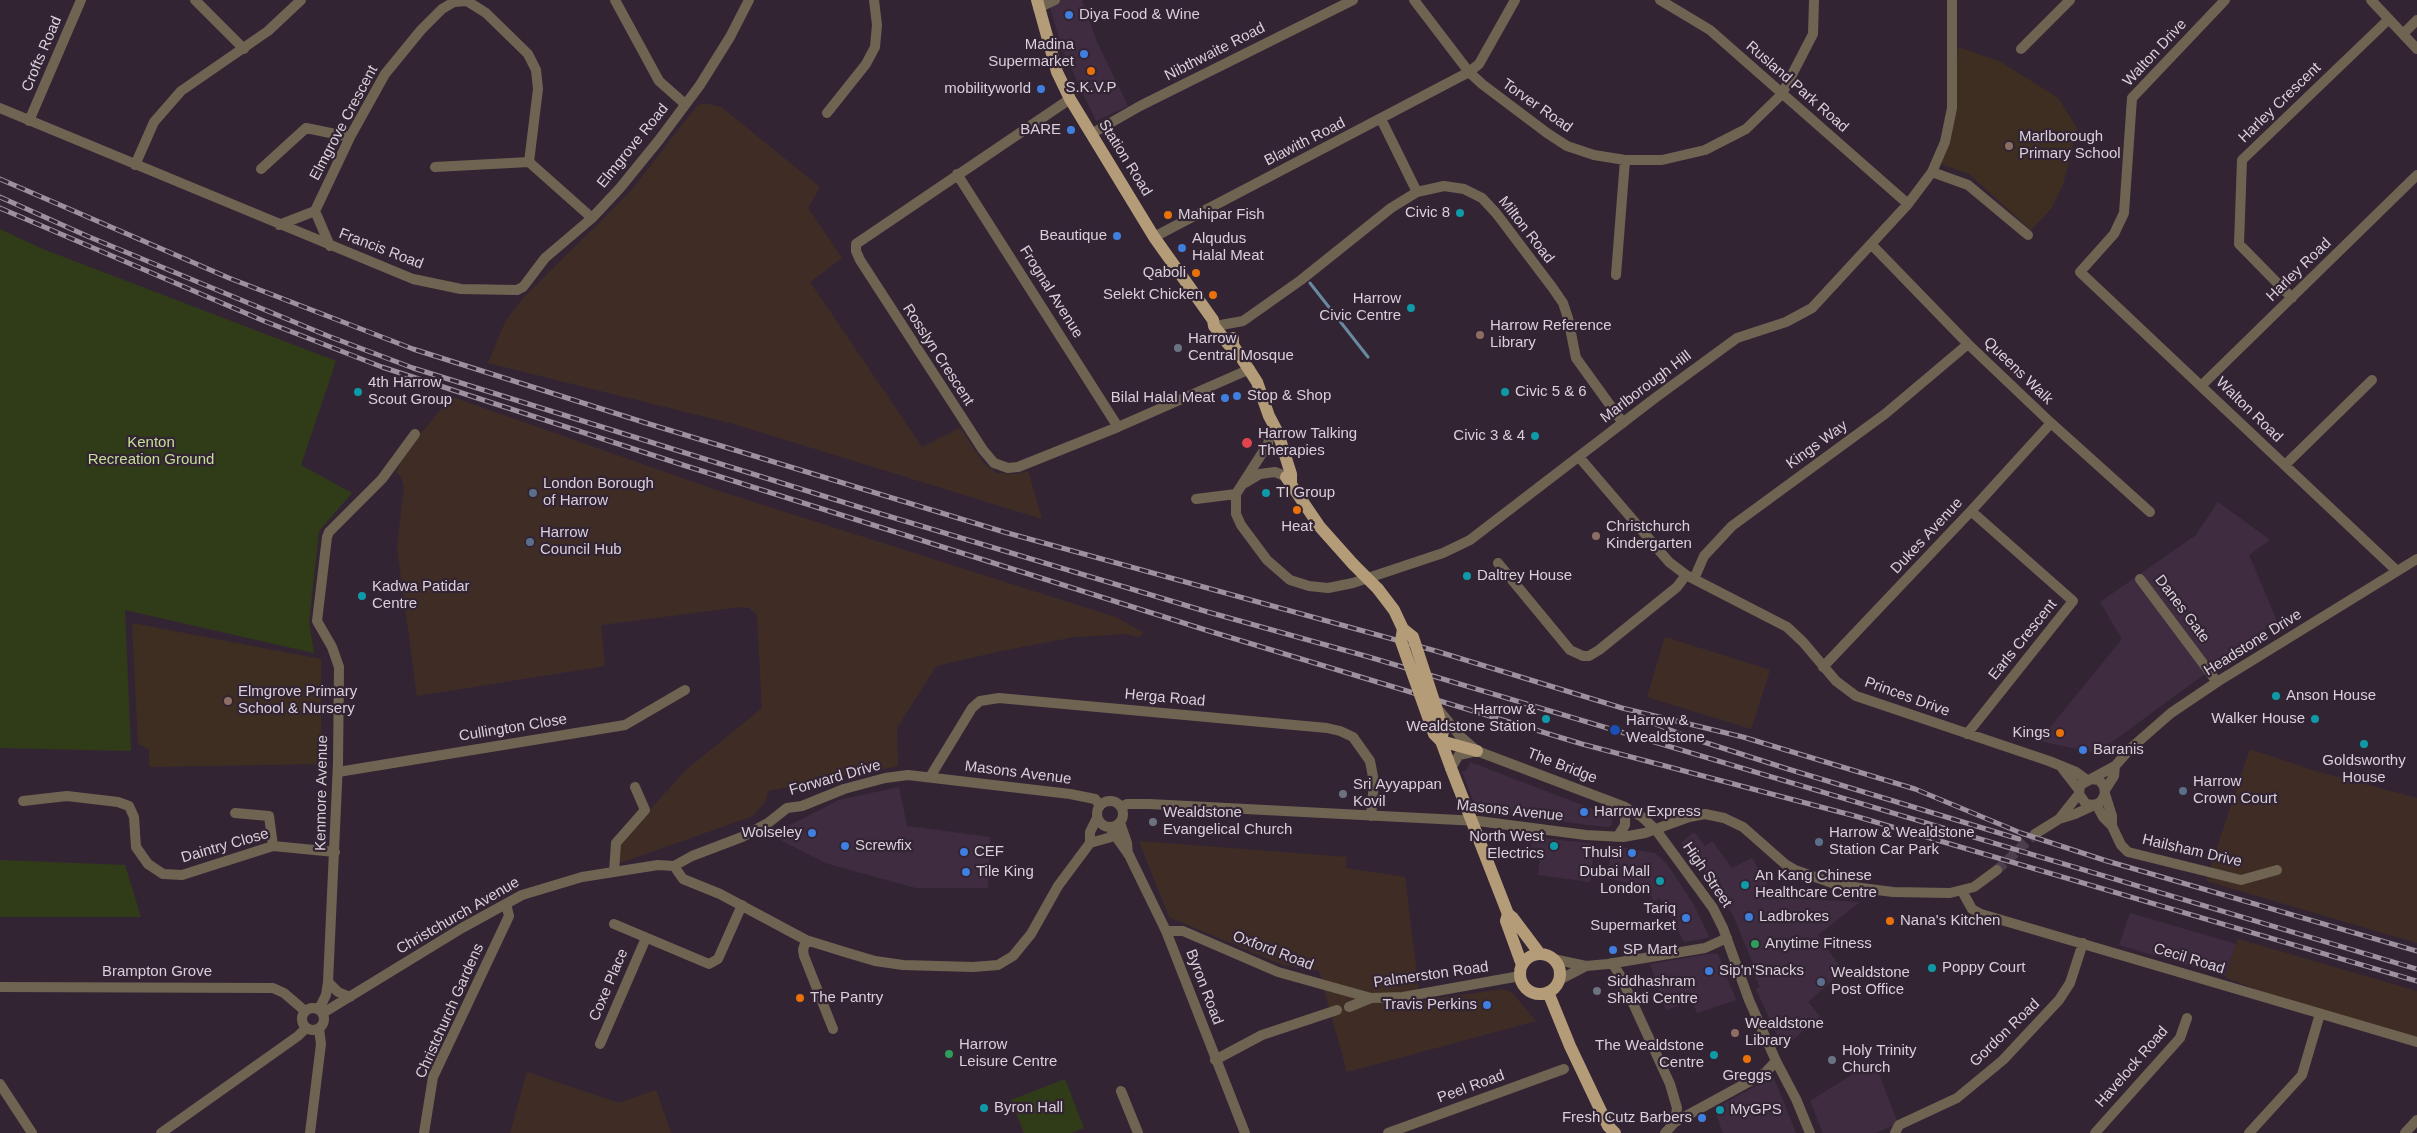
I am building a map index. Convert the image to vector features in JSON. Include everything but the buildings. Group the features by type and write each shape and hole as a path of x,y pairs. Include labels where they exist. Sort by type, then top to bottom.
{"main road":[{"name":"Station Road","path":"1037,4 1057,72 1070,99 1154,237 1217,322 1214,326 1229,344 1233,342 1250,369 1278,433 1289,466 1288,479"},
{"name":"Station Road","path":"1269,416 1270,433 1288,479"},
{"name":"The Bridge","path":"1288,479 1320,527 1378,589 1394,610 1404,629 1413,637 1436,707"},
{"path":"1404,629 1401,641 1407,659 1434,734 1441,741 1508,914 1506,921 1514,928 1540,954 1553,959 1560,969 1559,980 1555,987 1548,992 1541,994 1530,991 1525,987 1514,928"},
{"path":"1436,707 1443,731 1441,741"},
{"path":"1441,741 1470,748"},
{"path":"1521,970 1529,957 1540,954"},
{"path":"1548,992 1570,1046 1610,1131"}],"street":[{"name":"Crofts Road","path":"29,121 81,0"},
{"path":"195,0 244,49"},
{"path":"135,165 154,122 181,91 268,31 301,0"},
{"path":"615,0 659,82 685,104"},
{"name":"Elmgrove Road","path":"517,290 523,286 545,258 592,218 620,188 700,84 730,37 749,0"},
{"path":"826,113 866,64 875,47 878,25 874,0"},
{"path":"1037,4 1055,0"},
{"name":"Nibthwaite Road","path":"1091,134 1148,102 1353,0"},
{"name":"Torver Road","path":"1414,0 1469,72 1482,84 1567,146 1594,155 1624,160 1662,160 1705,150 1746,129 1782,94 1813,34 1814,0"},
{"path":"1469,72 1479,64 1515,0"},
{"name":"Rusland Park Road","path":"1660,0 1710,30 1908,204"},
{"name":"Marlborough Hill","path":"1236,494 1236,514 1241,525 1267,560 1290,580 1309,586 1328,588 1392,572 1443,553 1470,540 1738,338 1786,322 1812,308 1908,204 1932,172 1945,142 1952,108 1952,0"},
{"name":"Walton Drive","path":"2080,272 2114,234 2124,213 2132,98 2225,0"},
{"path":"2371,0 2417,49"},
{"name":"Elmgrove Crescent","path":"315,211 350,137 385,74 421,30 442,9 454,2 467,1 493,20 528,54 536,70 538,89 529,162"},
{"path":"2021,49 2069,1"},
{"name":"Harley Crescent","path":"2292,298 2239,244 2242,160 2389,19"},
{"path":"2403,34 2417,20"},
{"name":"Blawith Road","path":"1154,237 1381,120 1469,72"},
{"name":"Rosslyn Crescent","path":"1070,99 856,244 856,251 860,260 877,288 983,450 994,463 1008,468 1018,467 1118,427 1250,369"},
{"name":"Francis Road","path":"0,108 412,279 461,289 517,290"},
{"path":"1381,120 1417,192"},
{"path":"261,168 306,128 350,137"},
{"path":"1616,275 1624,160"},
{"path":"435,167 529,162 592,218"},
{"path":"1932,172 1968,185 2028,235"},
{"name":"Frognal Avenue","path":"957,174 1118,427"},
{"name":"Harley Road","path":"2202,385 2417,175"},
{"name":"Milton Road","path":"1233,342 1243,321 1300,280 1391,208 1417,192 1444,186 1464,189 1482,198 1496,213 1563,303 1576,358 1623,423"},
{"path":"279,225 315,211 330,246"},
{"name":"Queens Walk","path":"1871,244 1968,344 2051,423 2150,512"},
{"name":"Walton Road","path":"2080,272 2202,385 2397,571"},
{"name":"Milton Road","path":"1217,322 1243,321"},
{"name":"Kings Way","path":"1498,564 1570,650 1583,656 1589,656 1600,650 1690,577 1704,556 1732,526 1885,414 1968,344"},
{"path":"2285,465 2372,380"},
{"name":"Dukes Avenue","path":"1823,667 1971,511 2051,423"},
{"path":"1196,499 1236,494 1268,444 1270,433"},
{"name":"Kenmore Avenue","path":"321,1011 328,982 336,852 338,772 339,667 332,647 317,622 327,537 329,532 382,479 415,434"},
{"name":"Princes Drive","path":"1579,457 1670,562 1690,577 1786,627 1803,642 1836,681 1856,696 2049,761 2089,779"},
{"path":"1243,484 1260,474 1275,472 1288,479"},
{"name":"Earls Crescent","path":"1967,734 2073,601 1971,511"},
{"name":"Headstone Drive","path":"2089,779 2115,766 2131,748 2171,713 2417,558"},
{"name":"Danes Gate","path":"2140,579 2218,682"},
{"name":"Cullington Close","path":"338,772 625,725 685,690"},
{"name":"Herga Road","path":"930,777 972,708 980,701 999,698 1318,727 1340,731 1353,737 1370,761 1374,782 1371,816"},
{"name":"The Bridge","path":"1436,707 1470,748 1625,807 1642,817 1656,830"},
{"path":"1451,768 1459,755 1470,748"},
{"name":"Headstone Drive","path":"2105,792 2114,776 2115,766"},
{"name":"Princes Drive","path":"2062,768 2079,792"},
{"name":"Forward Drive","path":"674,866 692,856 742,836 768,823 787,808 802,806 844,789 885,778 908,775 930,777"},
{"name":"Masons Avenue","path":"930,777 1070,794 1095,799 1100,805"},
{"path":"2035,834 2059,819 2102,800 2105,792 2101,782 2089,779 2059,819"},
{"path":"614,872 616,843 645,810 635,787"},
{"path":"2079,792 2086,804 2095,804"},
{"name":"Hailsham Drive","path":"2105,792 2112,816 2112,826"},
{"name":"Daintry Close","path":"23,801 67,796 118,802 129,806 134,817 136,847 148,864 163,874 182,876 273,846 336,852"},
{"path":"674,866 683,879 742,905 806,940 875,961 903,965 973,967 998,965 1013,956 1027,940 1058,886 1090,843 1115,829 1123,815 1121,807 1111,801 1100,805 1097,818 1090,832 1090,843"},
{"name":"Masons Avenue","path":"1121,807 1127,804 1150,804 1478,821 1586,835 1618,836 1631,836 1656,830 1696,815 1714,815 1744,827 1785,864 1820,880 1859,889 1938,893 1962,891"},
{"name":"Hailsham Drive","path":"2095,804 2103,817 2112,826 2121,845 2128,852 2241,880 2277,870"},
{"path":"1618,836 1625,825 1625,807"},
{"path":"235,813 269,816 273,846"},
{"path":"1097,818 1102,825 1115,829"},
{"name":"Byron Road","path":"1115,829 1166,932 1245,1133"},
{"name":"High Street","path":"1656,830 1713,908 1727,938 1749,1000 1776,1061 1796,1098 1810,1133"},
{"name":"Christchurch Avenue","path":"321,1011 350,997 462,928 522,895 556,883 658,865 674,866"},
{"path":"1962,891 1983,882 1997,870"},
{"name":"Cecil Road","path":"1962,891 1972,909 1981,914 2417,1042"},
{"name":"Christchurch Gardens","path":"424,1133 433,1077 510,916 506,904"},
{"path":"614,924 709,964 718,959 742,905"},
{"name":"Oxford Road","path":"1166,932 1182,931 1278,972 1371,998"},
{"name":"Coxe Place","path":"600,1044 646,938"},
{"path":"1553,959 1586,966 1612,963 1705,948 1727,938"},
{"path":"806,940 803,950 804,956 833,1030"},
{"name":"Gordon Road","path":"1895,1133 1899,1125 1957,1098 2003,1060 2059,1000 2070,983 2083,944"},
{"path":"1612,963 1620,975 1670,1084 1677,1108 1675,1122"},
{"path":"1559,980 1586,966"},
{"name":"Palmerston Road","path":"1349,1007 1371,998 1403,997 1521,970"},
{"path":"328,982 338,992 350,997"},
{"name":"Brampton Grove","path":"0,987 273,988 284,993 305,1011"},
{"path":"310,1133 321,1044 319,1029 324,1020 321,1011 312,1008 305,1011 302,1021 306,1028 311,1030 319,1029"},
{"path":"1215,1060 1262,1035 1337,1010"},
{"path":"2249,1133 2302,1075 2320,1014"},
{"name":"Havelock Road","path":"2095,1133 2180,1038 2187,1018"},
{"path":"161,1133 298,1036 306,1028"},
{"path":"1665,1133 1675,1122 1765,1073 1776,1061"},
{"name":"Peel Road","path":"1388,1133 1564,1069"},
{"path":"0,1084 4,1099 32,1133"},
{"path":"1121,1091 1138,1133"},
{"path":"2405,1133 2417,1120"}],"shaded area":[{"path":"1048,0 1082,0 1097,42 1128,106 1096,121 1062,49"},
{"name":"Marlborough Primary School","path":"1958,47 2001,62 2058,98 2077,128 2063,185 2051,209 2031,230 1969,174 1941,164 1954,107"},
{"path":"701,104 721,107 820,187 808,208 842,258 810,282 922,447 960,428 984,464 997,473 1016,474 1028,471 1042,519 734,424 488,363 506,320 525,296 631,191 696,107"},
{"path":"452,397 719,491 1115,617 1143,632 1140,637 1125,634 1075,637 936,666 897,728 898,766 768,791 766,801 753,816 620,863 620,843 686,770 762,708 757,615 749,608 741,607 601,625 605,666 417,696 397,546 404,488 401,476 396,473 404,453"},
{"path":"2218,502 2270,540 2249,555 2277,621 2097,753 2039,741 2122,639 2100,602 2196,535"},
{"name":"Elmgrove Primary School & Nursery","path":"132,623 321,659 321,764 149,767 149,749 138,744"},
{"path":"1665,637 1770,670 1751,729 1647,697"},
{"path":"2250,749 2315,771 2417,798 2417,943 2206,881"},
{"path":"1470,762 1590,808 1612,819 1612,825 1608,827 1588,825 1477,810 1462,772 1467,770"},
{"path":"899,787 907,826 990,837 988,888 916,888 825,863 771,835 839,800"},
{"path":"1694,832 1705,846 1712,841 1732,868 1752,858 1767,883 1758,897 1860,902 1818,935 1843,971 1808,1002 1820,1016 1786,1046 1782,1046 1756,989 1760,987 1751,968 1754,966 1733,915 1705,872 1681,843"},
{"path":"1533,837 1595,844 1590,882 1538,875 1541,851 1531,850"},
{"path":"1139,841 1347,857 1346,868 1405,877 1420,1001 1503,989 1512,993 1536,1021 1347,1072 1319,971 1283,965 1169,917"},
{"path":"1612,846 1655,853 1667,864 1694,905 1709,936 1684,942 1660,898 1654,901 1646,888 1642,886 1607,878"},
{"path":"2130,913 2236,944 2225,976 2119,945"},
{"path":"2238,939 2417,991 2417,1042 2320,1014 2225,977"},
{"path":"1714,953 1718,954 1736,1000 1697,1013 1692,1001 1666,1010 1650,964"},
{"path":"1874,1061 1898,1124 1875,1133 1823,1133 1810,1101"},
{"path":"527,1072 619,1103 656,1090 671,1133 510,1133"},
{"path":"1772,1077 1796,1133 1723,1133 1714,1109"}],"green space":[{"name":"Kenton Recreation Ground","path":"0,229 40,248 336,361 301,465 352,493 319,531 309,622 314,653 125,610 131,751 0,748"},
{"path":"0,860 125,865 141,917 0,917"},
{"path":"1065,1079 1084,1128 1071,1133 1024,1133 1011,1100"}],"waterway":[{"path":"1310,283 1368,357"}],"tunnel":[{"path":"1997,870 2035,834"}],"railway":[{"path":"0,179 229,278 413,349 646,423 1004,532 1436,651 1622,708 1743,737 1915,789 2021,833 2107,861 2417,951"},
{"path":"0,197 87,236 328,336 413,368 878,513 1208,612 1369,657 2417,969"},
{"path":"0,208 264,321 382,367 683,465 1209,631 1582,744 1855,816 2417,981"},
{"path":"1643,719 1688,737 1788,769 2019,839"}],"place":[{"name":"Diya Food & Wine","path":"1069,15"},
{"name":"Madina Supermarket","path":"1084,54"},
{"name":"S.K.V.P","path":"1091,71"},
{"name":"mobilityworld","path":"1041,89"},
{"name":"BARE","path":"1071,130"},
{"name":"Marlborough Primary School","path":"2009,146"},
{"name":"Civic 8","path":"1460,213"},
{"name":"Mahipar Fish","path":"1168,215"},
{"name":"Beautique","path":"1117,236"},
{"name":"Alqudus Halal Meat","path":"1182,248"},
{"name":"Qaboli","path":"1196,273"},
{"name":"Selekt Chicken","path":"1213,295"},
{"name":"Harrow Civic Centre","path":"1411,308"},
{"name":"Harrow Reference Library","path":"1480,335"},
{"name":"Harrow Central Mosque","path":"1178,348"},
{"name":"4th Harrow Scout Group","path":"358,392"},
{"name":"Civic 5 & 6","path":"1505,392"},
{"name":"Stop & Shop","path":"1237,396"},
{"name":"Bilal Halal Meat","path":"1225,398"},
{"name":"Civic 3 & 4","path":"1535,436"},
{"name":"Harrow Talking Therapies","path":"1247,443"},
{"name":"London Borough of Harrow","path":"533,493"},
{"name":"TI Group","path":"1266,493"},
{"name":"Heat","path":"1297,510"},
{"name":"Christchurch Kindergarten","path":"1596,536"},
{"name":"Harrow Council Hub","path":"530,542"},
{"name":"Daltrey House","path":"1467,576"},
{"name":"Kadwa Patidar Centre","path":"362,596"},
{"name":"Anson House","path":"2276,696"},
{"name":"Elmgrove Primary School & Nursery","path":"228,701"},
{"name":"Harrow & Wealdstone Station","path":"1546,719"},
{"name":"Walker House","path":"2315,719"},
{"name":"Harrow & Wealdstone","path":"1615,730"},
{"name":"Kings","path":"2060,733"},
{"name":"Goldsworthy House","path":"2364,744"},
{"name":"Baranis","path":"2083,750"},
{"name":"Harrow Crown Court","path":"2183,791"},
{"name":"Sri Ayyappan Kovil","path":"1343,794"},
{"name":"Harrow Express","path":"1584,812"},
{"name":"Wealdstone Evangelical Church","path":"1153,822"},
{"name":"Wolseley","path":"812,833"},
{"name":"Harrow & Wealdstone Station Car Park","path":"1819,842"},
{"name":"Screwfix","path":"845,846"},
{"name":"North West Electrics","path":"1554,846"},
{"name":"CEF","path":"964,852"},
{"name":"Thulsi","path":"1632,853"},
{"name":"Tile King","path":"966,872"},
{"name":"Dubai Mall London","path":"1660,881"},
{"name":"An Kang Chinese Healthcare Centre","path":"1745,885"},
{"name":"Ladbrokes","path":"1749,917"},
{"name":"Tariq Supermarket","path":"1686,918"},
{"name":"Nana's Kitchen","path":"1890,921"},
{"name":"Anytime Fitness","path":"1755,944"},
{"name":"SP Mart","path":"1613,950"},
{"name":"Poppy Court","path":"1932,968"},
{"name":"Sip'n'Snacks","path":"1709,971"},
{"name":"Wealdstone Post Office","path":"1821,982"},
{"name":"Siddhashram Shakti Centre","path":"1597,991"},
{"name":"The Pantry","path":"800,998"},
{"name":"Travis Perkins","path":"1487,1005"},
{"name":"Wealdstone Library","path":"1735,1033"},
{"name":"Harrow Leisure Centre","path":"949,1054"},
{"name":"The Wealdstone Centre","path":"1714,1055"},
{"name":"Greggs","path":"1747,1059"},
{"name":"Holy Trinity Church","path":"1832,1060"},
{"name":"Byron Hall","path":"984,1108"},
{"name":"MyGPS","path":"1720,1110"},
{"name":"Fresh Cutz Barbers","path":"1702,1118"}]}
